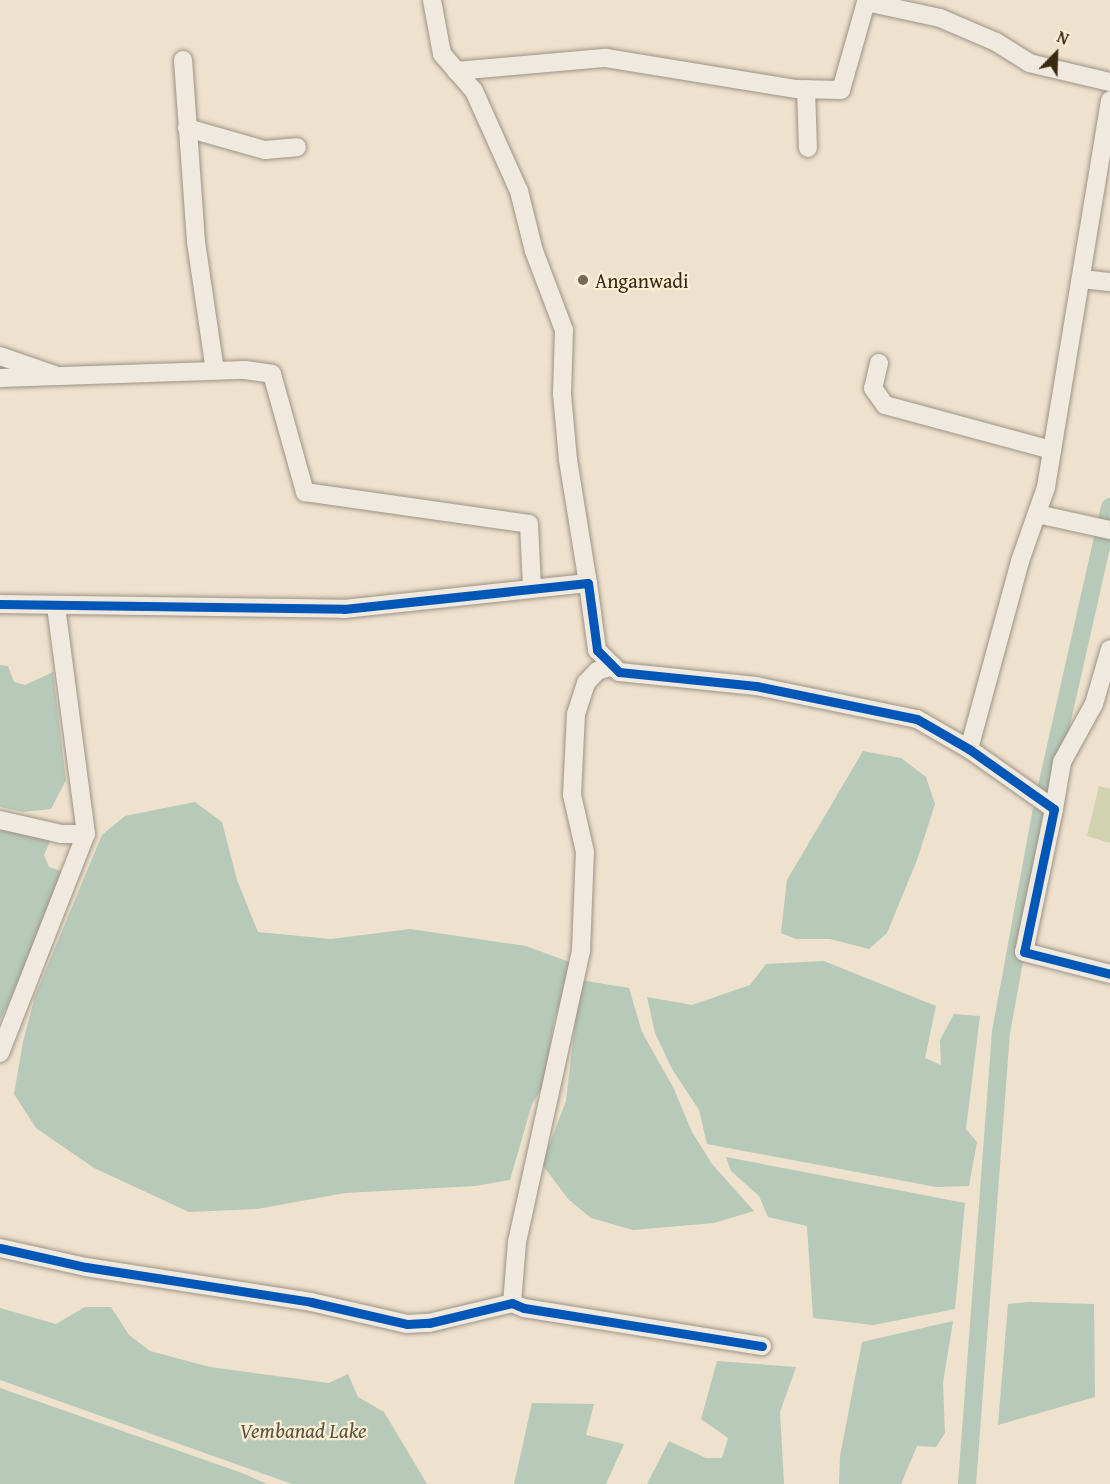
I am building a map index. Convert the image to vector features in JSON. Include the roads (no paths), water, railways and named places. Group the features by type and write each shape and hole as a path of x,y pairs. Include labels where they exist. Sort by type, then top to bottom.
{"street":[{"path":"432,0 442,54 474,91 519,191 534,251 564,330 562,394 568,460 597,650 620,672 756,686 917,719 969,749 1054,809"},
{"path":"456,71 606,58 806,89 841,90 866,2 940,18 996,42 1029,63 1110,82"},
{"path":"183,60 196,242 215,371"},
{"path":"806,89 808,148"},
{"path":"969,749 1046,488 1110,100"},
{"path":"187,128 265,150 297,147"},
{"path":"1081,279 1110,282"},
{"path":"0,356 59,377"},
{"path":"879,363 873,388 885,405 1052,450"},
{"path":"0,378 215,371 272,374 305,492 528,524 532,588"},
{"path":"1037,514 1103,528"},
{"path":"0,604 56,607 344,609 588,583"},
{"path":"0,1053 86,834 56,607"},
{"path":"1110,649 1094,704 1062,762 1024,952 1110,974"},
{"path":"512,1303 517,1242 581,950 585,852 572,795 576,714 586,683 597,671 613,666"},
{"path":"0,820 61,834 86,834"},
{"path":"0,1248 86,1267 311,1302 407,1324 429,1323 512,1303 524,1308 762,1346"}],"water":[{"path":"0,665 8,666 14,682 25,685 53,672 66,780 51,809 23,812 0,807"},
{"path":"863,751 901,758 926,777 935,804 917,860 887,933 869,949 830,939 796,939 781,933 787,880"},
{"path":"195,802 222,822 237,880 258,932 331,939 410,929 526,946 572,963 554,1022 543,1086 532,1104 510,1180 475,1186 345,1193 257,1209 189,1212 94,1168 36,1128 14,1094 23,1042 35,996 102,835 125,816"},
{"path":"0,826 53,835 44,855 49,867 67,873 45,930 0,1020"},
{"path":"824,961 936,1006 925,1058 941,1065 940,1040 954,1014 980,1016 966,1129 977,1142 969,1186 936,1187 707,1144 699,1110 672,1069 655,1033 647,997 692,1005 750,985 766,964"},
{"path":"580,980 629,988 642,1032 674,1089 692,1132 712,1164 754,1211 714,1223 633,1230 591,1218 568,1199 542,1164 566,1101"},
{"path":"726,1157 965,1203 955,1309 873,1325 813,1318 807,1226 768,1217 759,1196 731,1171"},
{"path":"1028,1302 1094,1304 1095,1397 998,1425 1008,1304"},
{"name":"Vembanad Lake","path":"85,1307 111,1307 129,1335 150,1351 210,1367 329,1383 348,1374 358,1397 384,1412 427,1484 292,1484 0,1380 0,1308 56,1324"},
{"path":"953,1321 943,1383 945,1433 936,1447 917,1446 901,1484 839,1484 840,1456 862,1342"},
{"path":"717,1361 796,1367 780,1412 784,1484 647,1484 669,1441 706,1458 722,1458 728,1438 701,1419"},
{"path":"0,1388 242,1473 267,1484 0,1484"},
{"path":"532,1403 594,1404 586,1435 624,1444 606,1484 514,1484"}],"waterway":[{"path":"1046,791 1110,507"},
{"path":"967,1484 1001,1032 1041,813"}],"place":[{"name":"Anganwadi","path":"583,280"}]}
